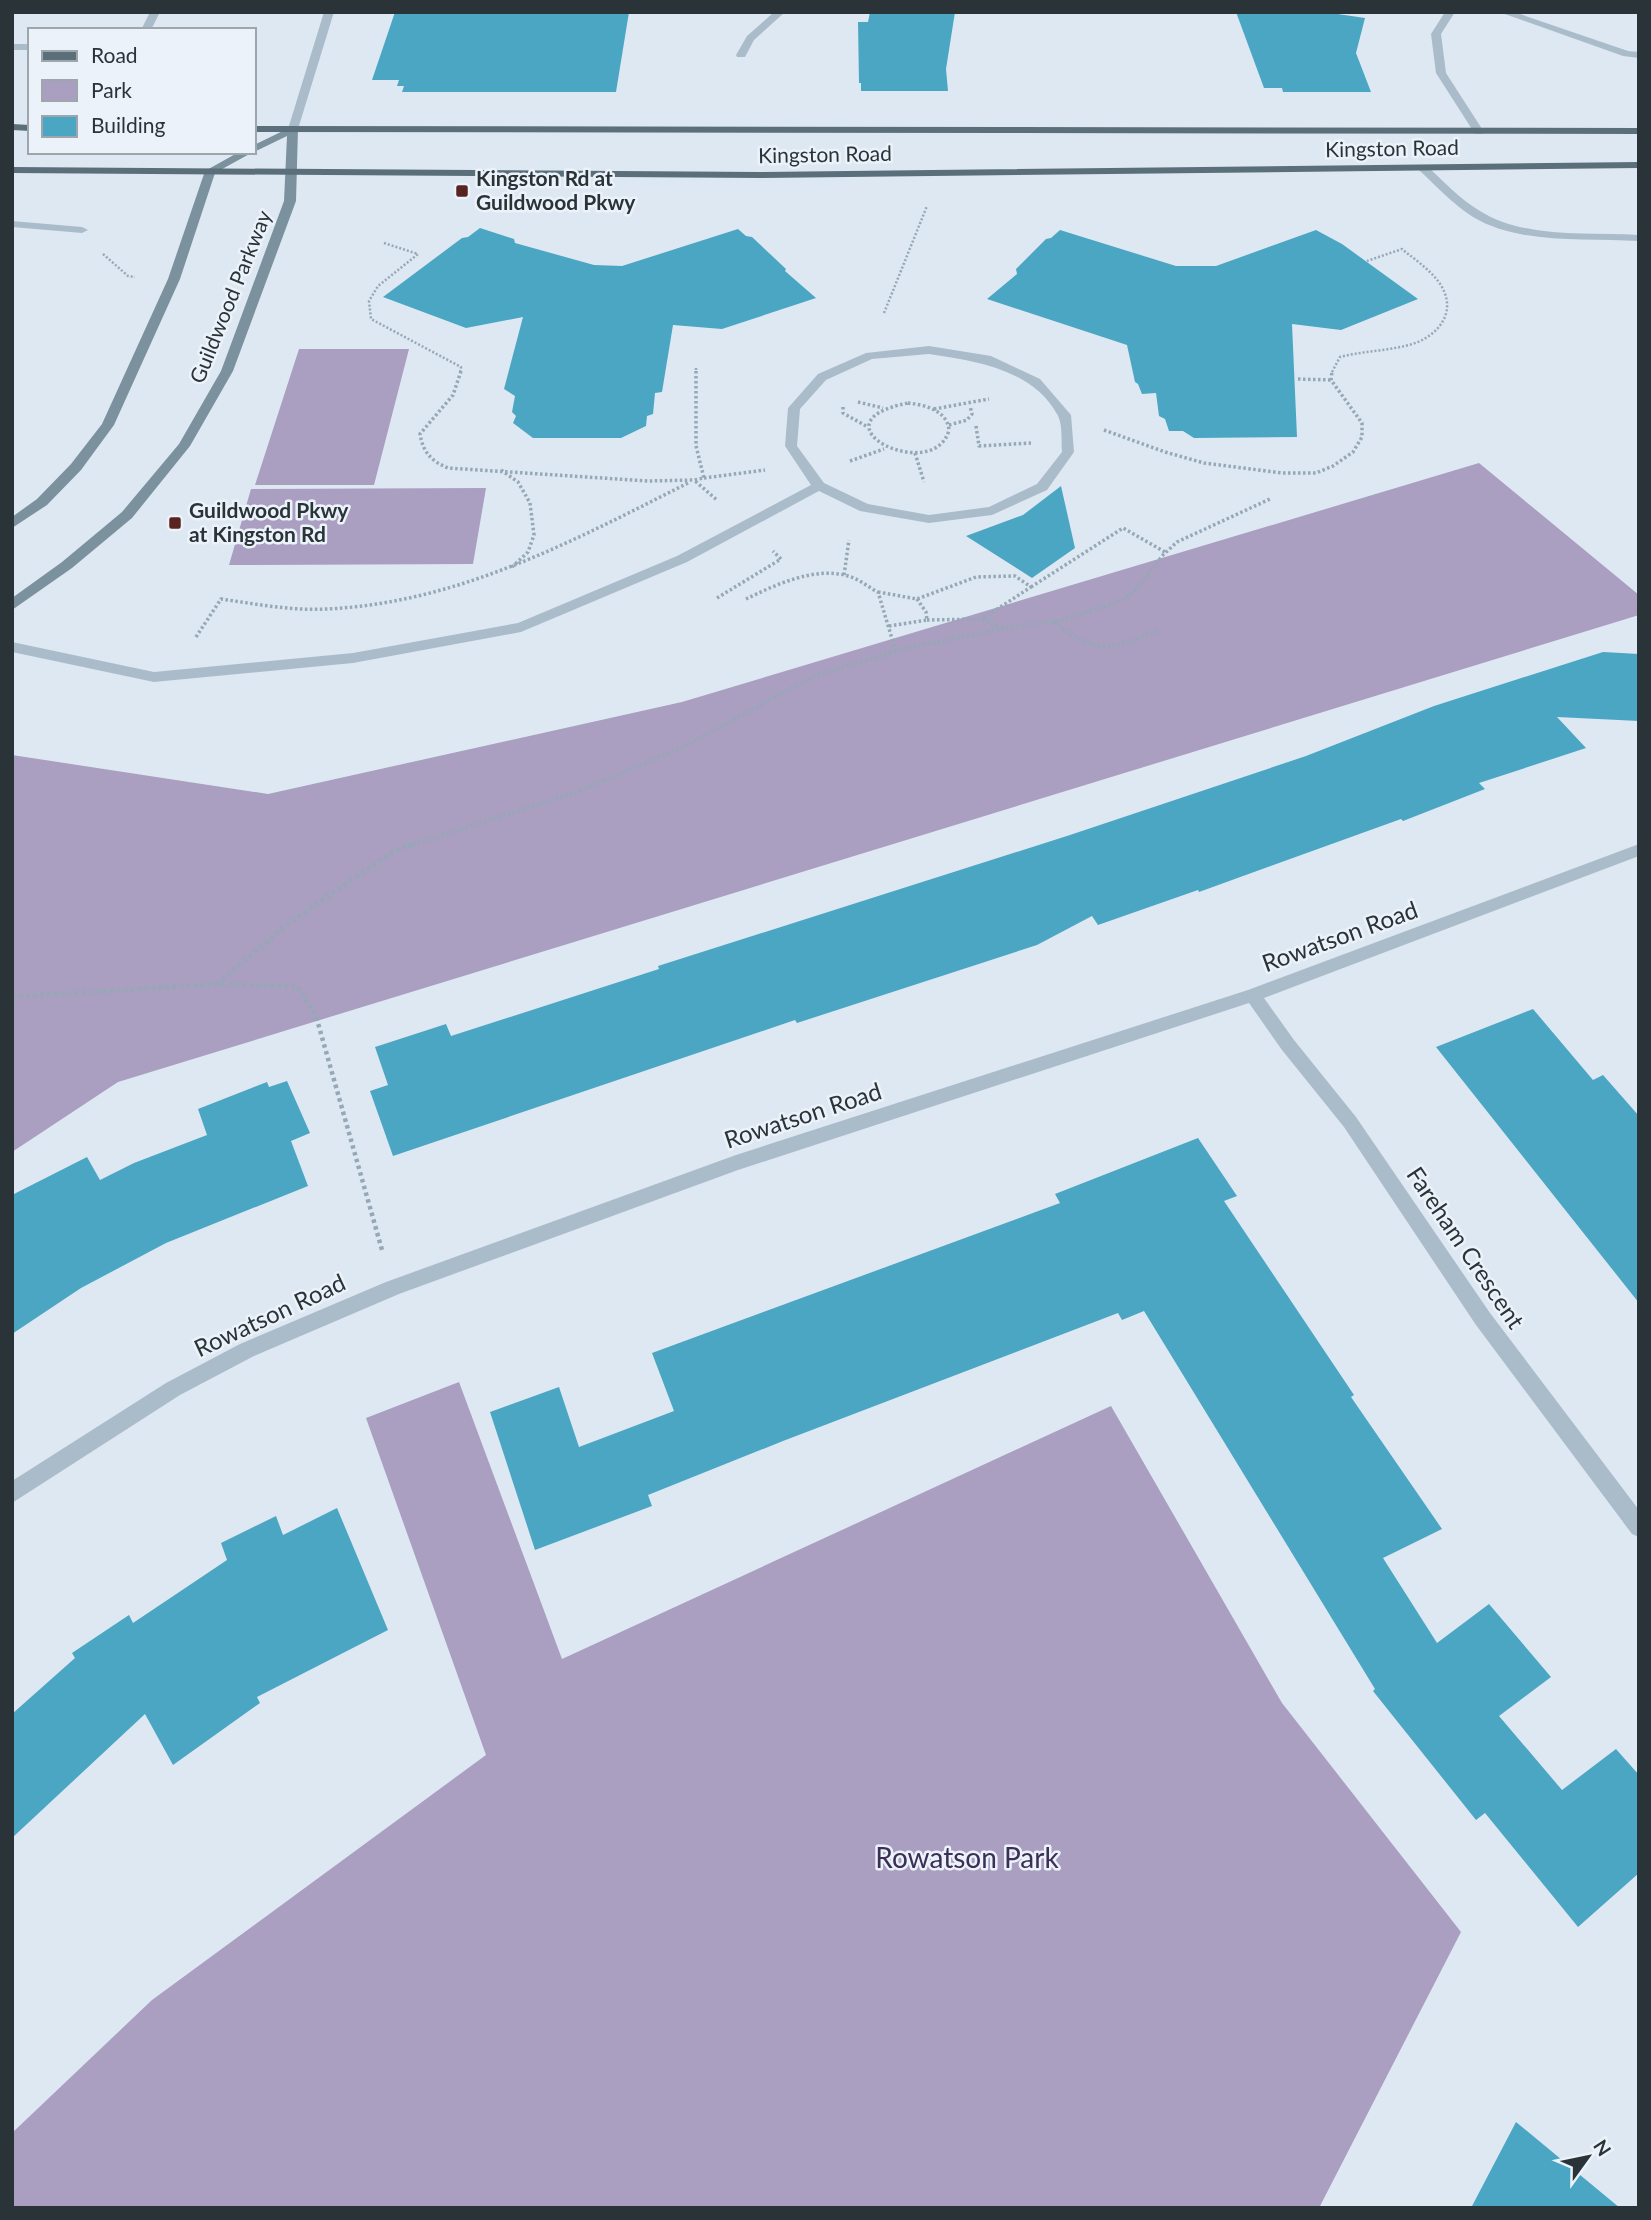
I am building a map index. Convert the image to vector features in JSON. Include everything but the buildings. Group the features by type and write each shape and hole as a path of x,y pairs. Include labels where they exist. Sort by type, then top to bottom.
{"main road":[{"name":"Kingston Road","path":"256,129 1639,131"},
{"name":"Kingston Road","path":"12,170 761,175 1637,167"}],"street":[{"path":"147,28 155,12"},
{"path":"256,148 293,129 329,12"},
{"path":"741,55 750,38 780,12"},
{"path":"1450,12 1436,34 1441,73 1479,132"},
{"path":"1504,12 1627,54 1639,55"},
{"name":"Guildwood Parkway","path":"12,605 67,565 127,514 184,446 227,371 290,201 293,129"},
{"path":"12,524 42,502 76,467 108,425 174,279 210,172 244,154"},
{"path":"1423,168 1461,203 1494,223 1523,229 1639,238"},
{"path":"12,224 82,230"},
{"path":"929,350 987,359 1036,382 1065,415 1067,440 1068,453 1042,487 992,511 929,519 865,508 818,486 791,446 794,408 822,377 870,356 929,350"},
{"path":"12,647 154,677 353,658 521,626 682,559 818,486"},
{"name":"Rowatson Road","path":"12,1493 101,1433 198,1376 247,1350 393,1288 736,1163 1253,995 1639,850"},
{"name":"Fareham Crescent","path":"1253,995 1288,1045 1350,1122 1483,1319 1639,1527"}],"path":[{"path":"884,313 929,202"},
{"path":"82,230 76,244 99,251 128,276 174,279"},
{"path":"171,676 221,599 278,608 314,609 383,604 443,591 510,570 694,480 621,480 448,468 433,462 422,450 420,434 448,403 461,380 461,367 371,319 369,301 378,286 418,254 384,243"},
{"path":"1065,415 1189,461 1294,474 1321,471 1355,451 1363,436 1361,421 1331,380 1333,367 1340,357 1358,351 1420,342 1441,330 1447,316 1444,290 1402,249 1367,261"},
{"path":"1298,379 1331,380"},
{"path":"844,406 864,402 883,408"},
{"path":"895,404 922,405 941,413 949,425 946,440 938,446 915,453 894,451 875,442 866,426 869,419 883,408 895,404"},
{"path":"949,425 968,420 972,414 970,405"},
{"path":"976,426 979,446 1067,440"},
{"path":"704,478 803,464"},
{"path":"500,470 518,482 530,503 534,535 528,552 510,570"},
{"path":"217,984 293,920 396,850 574,793 681,748 814,676 896,652 1003,629 1055,622 1121,601 1134,592 1165,552 1177,542 1270,499"},
{"path":"982,619 1123,528 1165,552"},
{"path":"844,575 851,533"},
{"path":"746,599 774,585 809,577 844,575 878,592 917,599 976,577 1015,576 1031,587"},
{"path":"878,592 896,652"},
{"path":"917,599 926,612 927,620"},
{"path":"889,626 927,620 982,619 1003,629"},
{"path":"1055,622 1076,640 1089,647 1106,650 1159,630"},
{"path":"12,996 217,984 298,988 316,1016 393,1288"}],"green space":[{"path":"299,349 409,349 374,485 255,485"},
{"path":"1479,463 1639,595 1639,615 118,1082 12,1152 12,755 268,794 682,702"},
{"path":"486,488 473,564 229,565 251,489"},
{"name":"Rowatson Park","path":"459,1382 562,1659 1111,1406 1282,1703 1461,1932 1319,2208 12,2208 12,2133 152,2000 486,1755 366,1418"}],"place":[{"name":"Kingston Rd at Guildwood Pkwy","path":"462,191"},
{"name":"Guildwood Pkwy at Kingston Rd","path":"175,523"}]}
